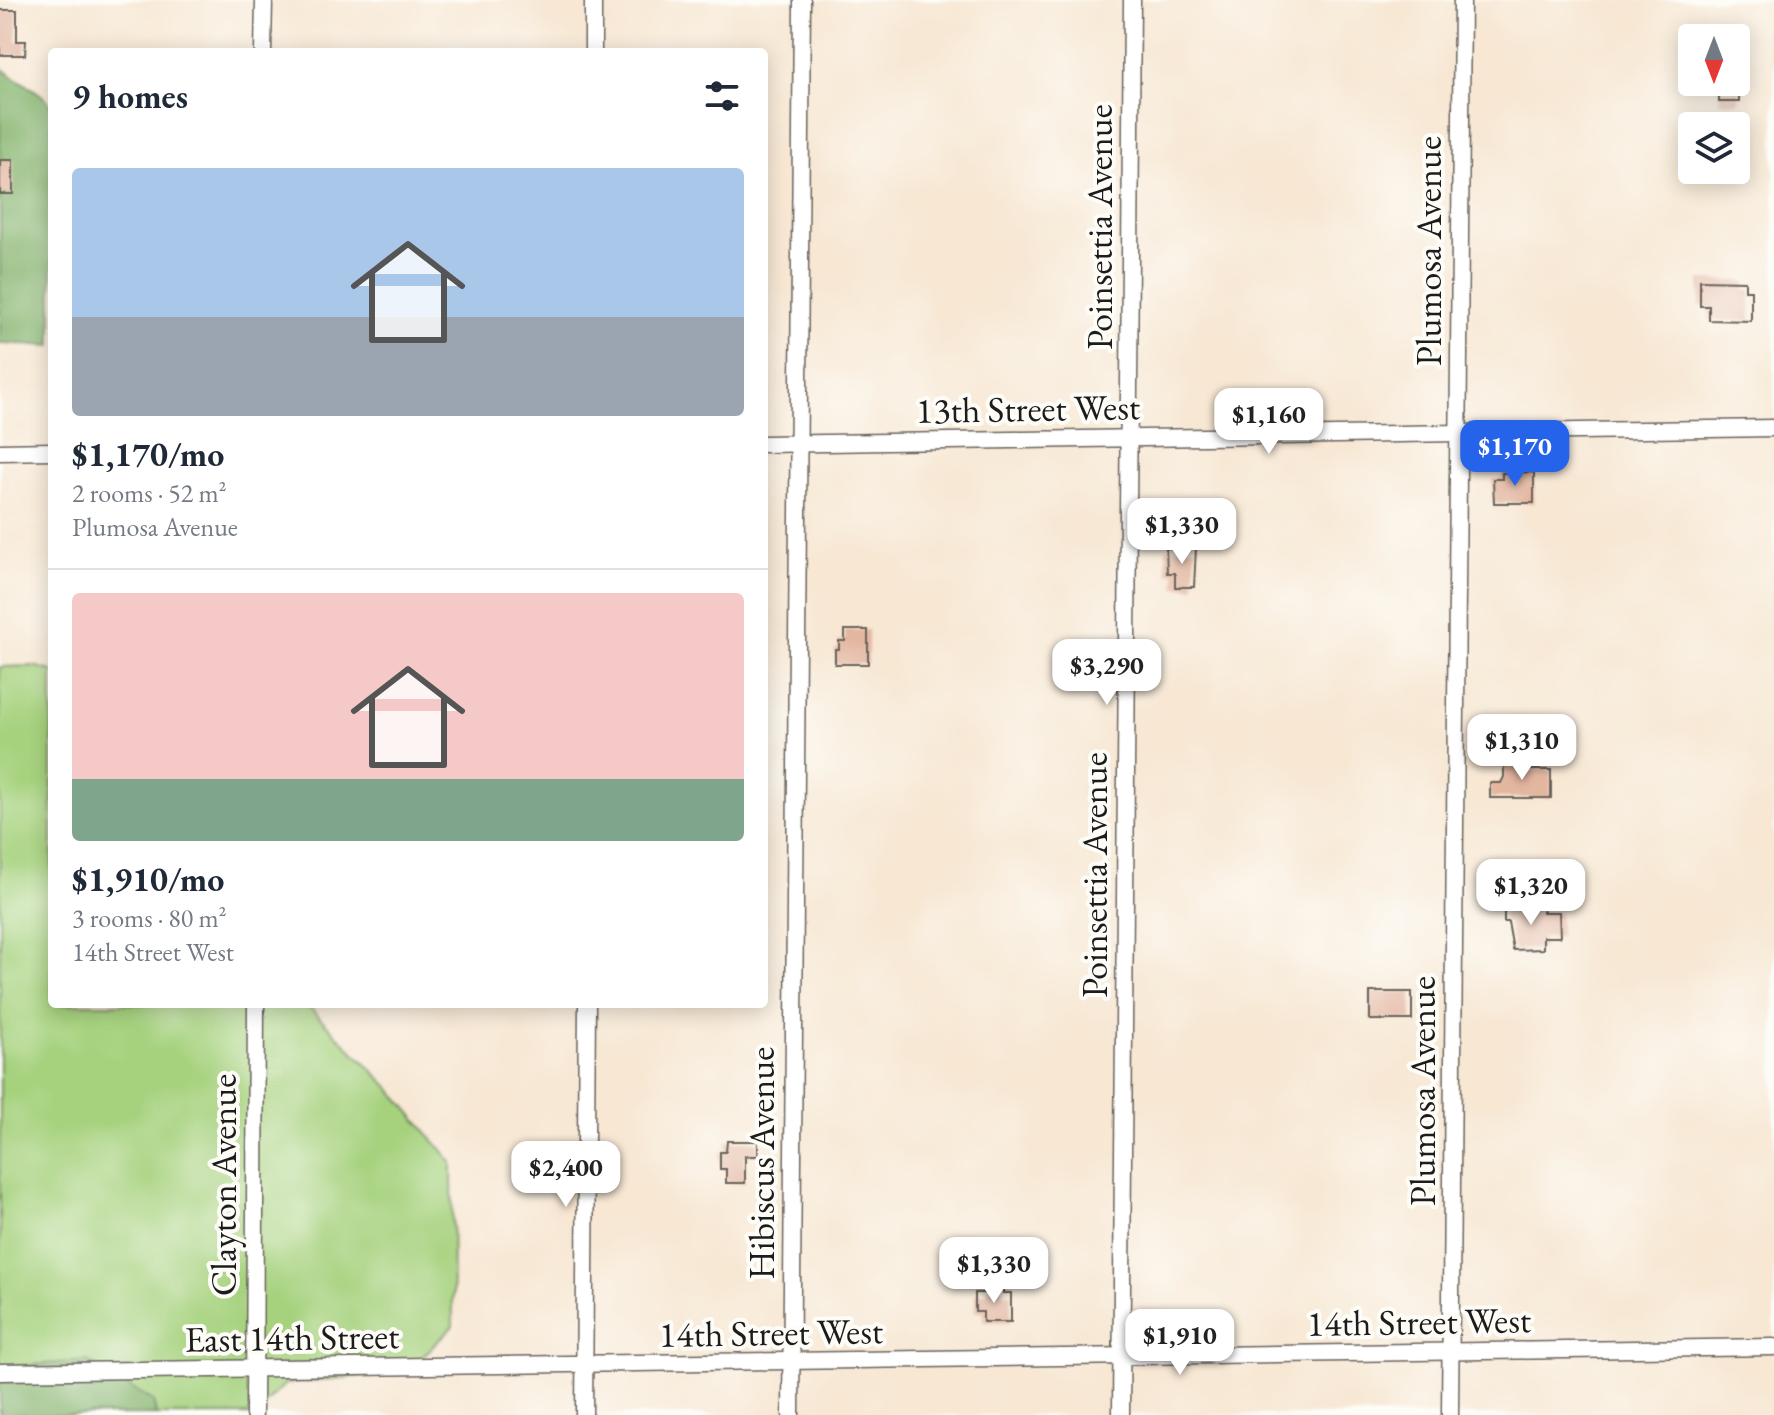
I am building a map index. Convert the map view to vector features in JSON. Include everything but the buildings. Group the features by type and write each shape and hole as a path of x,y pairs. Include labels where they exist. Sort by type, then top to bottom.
{"street":[{"path":"263,48 264,0"},
{"path":"593,0 593,48"},
{"name":"Hibiscus Avenue","path":"791,1415 802,0"},
{"name":"Poinsettia Avenue","path":"1121,1415 1132,0"},
{"name":"Plumosa Avenue","path":"1450,1415 1462,0"},
{"name":"13th Street West","path":"768,444 1774,428"},
{"path":"0,452 48,451"},
{"name":"Clayton Avenue","path":"254,1415 256,1008"},
{"path":"584,1415 587,1008"},
{"name":"14th Street West","path":"585,1366 1774,1347"},
{"name":"East 14th Street","path":"0,1372 585,1366"}],"green space":[{"path":"0,67 48,101 48,346 0,343"},
{"path":"34,666 48,670 48,1008 310,1008 390,1088 452,1162 453,1326 408,1371 285,1384 254,1415 156,1415 153,1401 0,1367 0,667"},
{"path":"87,1361 153,1401 156,1415 0,1415 0,1367"}]}
